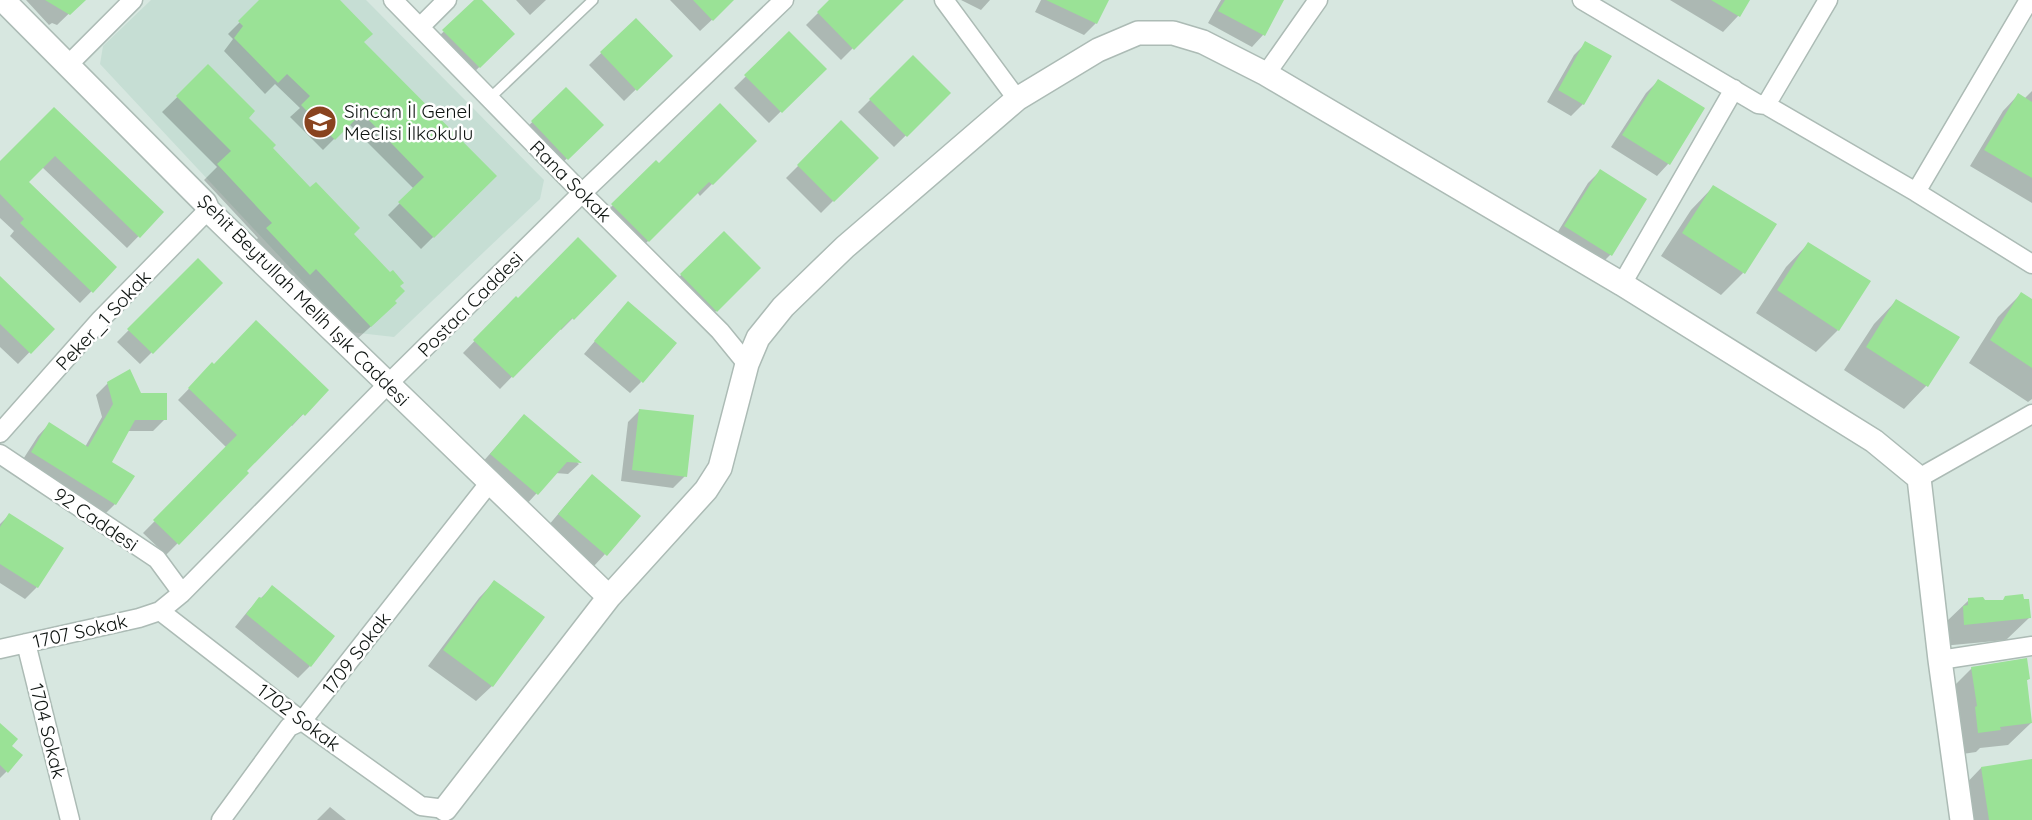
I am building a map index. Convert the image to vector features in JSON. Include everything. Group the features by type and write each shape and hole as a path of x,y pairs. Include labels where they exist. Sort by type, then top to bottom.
{"street":[{"path":"68,65 133,0"},
{"name":"Rana Sokak","path":"393,0 720,331 747,364"},
{"path":"420,27 447,0"},
{"name":"Postacı Caddesi","path":"160,611 182,593 388,384 582,193 784,0"},
{"path":"944,0 1017,99"},
{"path":"1266,74 1318,0"},
{"path":"1582,0 1758,104 1766,105 1916,192 2032,264"},
{"path":"1766,105 1828,0"},
{"path":"1916,192 2029,0"},
{"name":"Şehit Beytullah Melih Işık Caddesi","path":"3,7 68,65 205,203 208,210 609,597"},
{"path":"445,809 609,597 706,491 720,468 747,364 758,338 783,307 845,247 1017,99 1098,50 1138,33 1172,33 1203,42 1266,74 1622,284 1874,441 1919,478 1962,820"},
{"path":"1622,284 1734,89"},
{"name":"Peker_1 Sokak","path":"0,433 101,319 208,210"},
{"path":"1919,478 2032,414"},
{"name":"92 Caddesi","path":"0,454 157,559 182,593"},
{"name":"1709 Sokak","path":"221,820 289,727 302,721 490,482"},
{"name":"1702 Sokak","path":"160,611 302,721 421,806 445,809"},
{"name":"1707 Sokak","path":"0,649 160,611"},
{"name":"1704 Sokak","path":"26,643 70,820"},
{"path":"1940,660 2032,646"}],"lane":[{"path":"489,98 593,0"}],"shaded area":[{"name":"Sincan İl Genel Meclisi İlkokulu","path":"151,0 366,0 544,180 540,199 394,337 350,332 100,64 103,46"}],"building":[{"path":"45,0 86,0 70,15"},
{"path":"259,0 340,0 373,34 364,42 497,176 434,238 398,202 424,177 362,113 335,140 301,105 310,96 287,74 278,83 234,38 243,26 238,21"},
{"path":"474,0 482,0 515,34 480,68 442,30"},
{"path":"693,0 734,0 713,21"},
{"path":"829,0 904,0 854,50 817,12"},
{"path":"1046,0 1109,0 1097,24"},
{"path":"1225,0 1284,0 1265,36 1218,11"},
{"path":"1711,0 1750,0 1740,17"},
{"path":"636,18 673,56 637,91 600,52"},
{"path":"789,31 827,69 782,113 744,75"},
{"path":"1585,41 1612,56 1584,105 1558,90"},
{"path":"913,55 951,93 907,137 869,99"},
{"path":"208,64 255,111 249,118 276,145 273,148 310,187 316,182 360,228 354,234 404,283 400,286 405,291 395,301 397,303 371,327 316,269 310,275 266,228 272,223 217,164 231,151 176,96"},
{"path":"1658,79 1705,108 1670,165 1622,135"},
{"path":"566,87 604,125 568,160 531,121"},
{"path":"2018,93 2032,102 2032,178 1984,150"},
{"path":"720,103 757,141 713,185 709,182 649,242 611,204 656,160 659,163"},
{"path":"54,107 164,212 140,238 55,156 29,182 117,267 93,293 20,223 24,219 0,194 0,161"},
{"path":"841,120 879,158 834,202 797,165"},
{"path":"1600,169 1647,199 1612,256 1564,226"},
{"path":"1713,185 1777,224 1745,274 1682,233"},
{"path":"724,231 761,268 717,312 680,274"},
{"path":"578,237 617,276 513,378 473,340"},
{"path":"1808,242 1871,281 1839,331 1777,290"},
{"path":"198,258 223,283 153,354 127,329"},
{"path":"0,276 55,329 31,354 0,324"},
{"path":"2021,292 2032,299 2032,368 1990,340"},
{"path":"1896,299 1960,337 1928,387 1866,347"},
{"path":"628,301 677,343 643,383 594,341"},
{"path":"256,320 329,390 247,471 249,473 179,545 153,520 237,435 188,388"},
{"path":"130,369 141,393 167,393 167,420 135,420 112,462 135,476 116,505 31,452 49,422 88,447 113,404 107,382"},
{"path":"639,409 694,415 687,477 632,470"},
{"path":"524,414 582,463 567,462 538,495 490,454"},
{"path":"592,474 641,516 607,556 558,514"},
{"path":"9,513 64,548 38,588 0,564 0,527"},
{"path":"494,580 545,617 493,687 443,650"},
{"path":"272,585 335,636 311,667 246,614"},
{"path":"2023,594 2024,599 2029,599 2031,618 1964,625 1963,606 1968,605 1968,598 2003,600 2005,596"},
{"path":"2027,658 2032,723 1978,733 1971,667"},
{"path":"0,723 18,739 12,746 23,755 8,773 0,765"},
{"path":"2032,759 2032,820 1989,820 1981,767"}],"place":[{"name":"Sincan İl Genel Meclisi İlkokulu","path":"320,122"}]}
